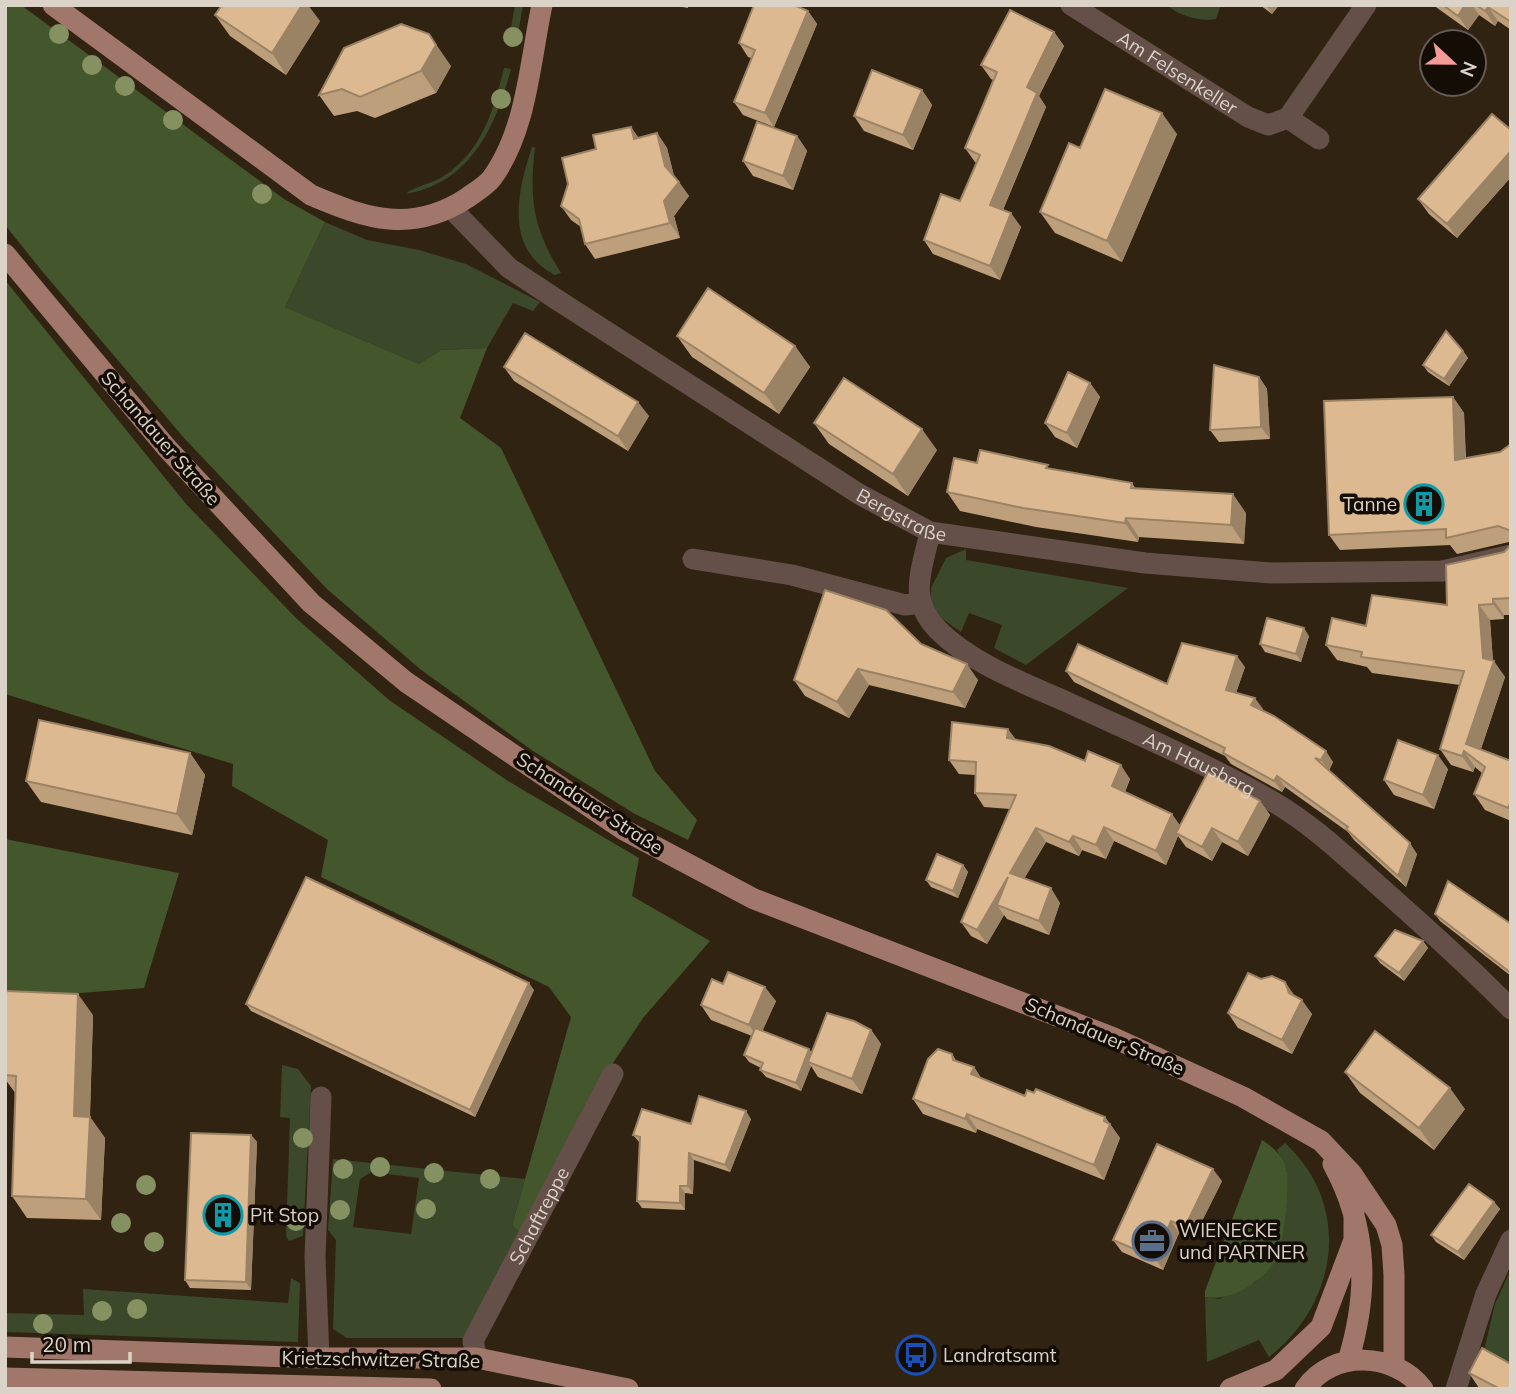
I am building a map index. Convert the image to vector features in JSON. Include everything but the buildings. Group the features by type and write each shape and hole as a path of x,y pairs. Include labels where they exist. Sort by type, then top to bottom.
{"main road":[{"path":"53,5 311,195 355,214 394,221 425,218 451,208 491,180 509,146 521,112 542,5"},
{"name":"Schandauer Straße","path":"5,254 190,475 311,603 406,682 613,822 754,899 1114,1038 1243,1097 1321,1141 1352,1174 1386,1224 1392,1245 1394,1275 1394,1366"},
{"path":"1321,1141 1354,1212 1362,1242 1363,1287 1360,1323 1348,1361"},
{"path":"1230,1389 1276,1370 1321,1327 1354,1240 1354,1212"},
{"name":"Krietzschwitzer Straße","path":"5,1347 319,1358 477,1358 628,1389"},
{"path":"1305,1389 1320,1374 1348,1361 1380,1361 1408,1374 1423,1389"},
{"name":"Krietzschwitzer Straße","path":"5,1378 431,1389"},
{"path":"58,1389 82,1378"}],"street":[{"name":"Am Felsenkeller","path":"1071,5 1248,117 1268,125 1288,118"},
{"path":"1319,139 1288,118 1366,5"},
{"name":"Bergstraße","path":"451,208 509,268 859,494 930,532 1145,563 1246,571 1361,574 1442,571 1511,555"},
{"path":"693,559 792,575 905,605 920,603 917,593 930,532"},
{"name":"Am Hausberg","path":"920,603 938,631 1006,674 1195,760 1273,801 1313,827 1473,970 1511,1009"},
{"name":"Schaftreppe","path":"477,1358 473,1341 613,1074"},
{"path":"319,1358 315,1258 321,1097"},
{"path":"1455,1389 1486,1294 1511,1240"}],"green space":[{"path":"5,5 21,5 284,199 325,222 285,307 419,364 441,350 487,348 460,418 501,448 655,771 697,820 688,840 635,814 533,751 420,669 327,589 184,438 42,271 5,225"},
{"path":"515,5 523,5 516,46 508,44"},
{"path":"1167,5 1220,7 1216,19 1204,20 1184,15"},
{"path":"504,68 511,69 505,91 477,149 447,178 428,188 406,194 439,179 465,158 490,116"},
{"path":"532,147 535,147 535,213 544,242 561,273 555,275 539,264 521,235 519,200"},
{"path":"325,222 367,240 419,250 466,264 540,302 533,311 513,303 487,348 441,350 419,364 285,307"},
{"path":"5,280 186,504 296,618 389,700 508,781 639,858 632,896 710,941 643,1018 607,1072 523,1236 512,1225 571,1017 549,987 321,877 328,840 232,786 233,764 5,694"},
{"path":"966,549 966,560 1128,588 1026,665 994,648 1002,625 969,613 961,632 938,616 931,602 931,588 946,558"},
{"path":"5,839 179,873 144,988 17,998 5,1005"},
{"path":"282,1065 298,1069 311,1086 303,1236 289,1241 286,1236 290,1118 280,1117"},
{"path":"1262,1140 1278,1154 1287,1173 1285,1219 1278,1256 1253,1284 1224,1297 1205,1297 1205,1291"},
{"path":"1285,1143 1307,1168 1321,1195 1328,1224 1328,1253 1322,1282 1310,1310 1292,1335 1269,1357 1259,1340 1207,1362 1205,1297 1219,1299 1256,1282 1275,1261 1287,1171 1277,1150"},
{"path":"333,1159 525,1179 512,1225 523,1236 465,1338 347,1338 333,1329 336,1240 328,1230","holes":["372,1172 419,1178 411,1234 353,1227 360,1179"]},
{"path":"1511,1269 1511,1367 1477,1379 1495,1304"},
{"path":"291,1278 300,1283 298,1342 5,1332 5,1313 84,1315 83,1289 288,1303"}],"place":[{"name":"Tanne","path":"1424,504"},
{"name":"Pit Stop","path":"223,1215"},
{"name":"WIENECKE und PARTNER","path":"1152,1241"},
{"name":"Landratsamt","path":"916,1355"}]}
